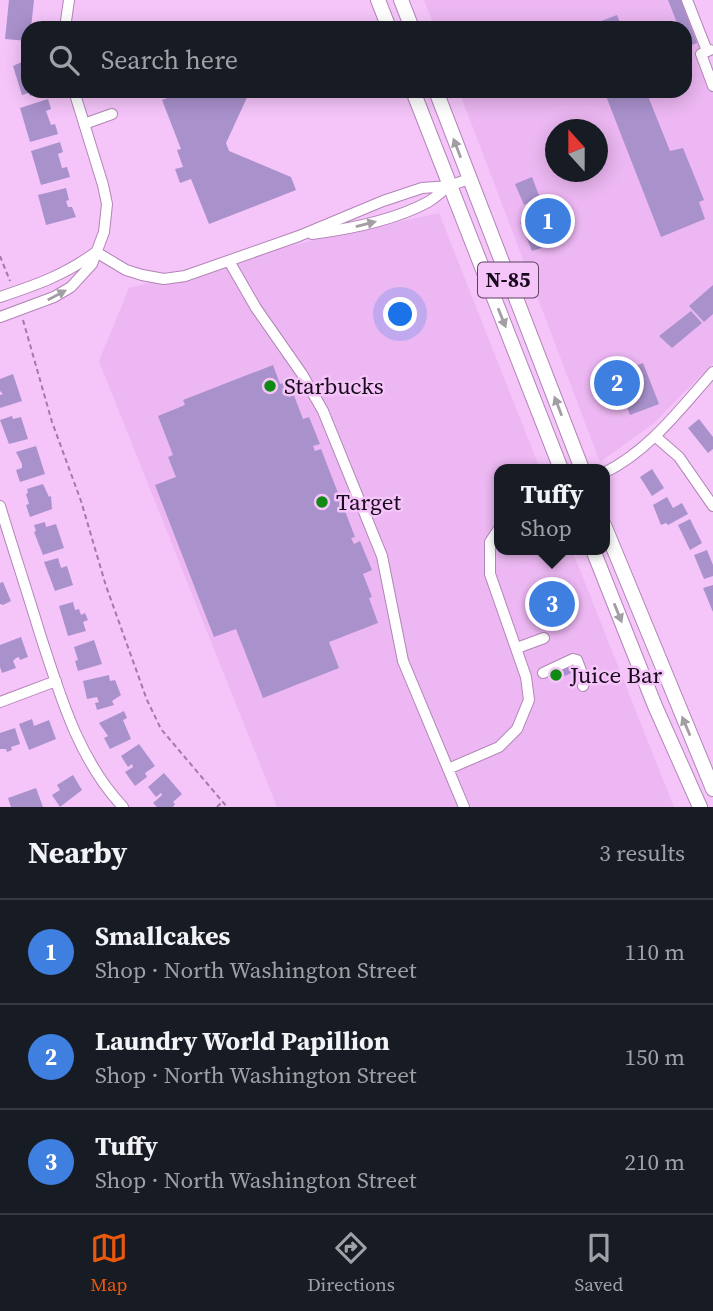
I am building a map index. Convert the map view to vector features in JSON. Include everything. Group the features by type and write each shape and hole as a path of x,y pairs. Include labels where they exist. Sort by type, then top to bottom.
{"main road":[{"path":"378,0 386,21"},
{"path":"401,0 409,21"},
{"name":"N-85","path":"416,98 559,464"},
{"name":"N-85","path":"439,98 580,464"},
{"path":"610,540 713,789"},
{"path":"595,555 655,706 700,807"}],"street":[{"path":"66,21 69,0"},
{"path":"687,0 710,50 701,54 713,86"},
{"path":"0,317 54,298 71,287 92,264 104,232 107,204 76,98"},
{"path":"84,124 113,114"},
{"path":"96,252 126,270 164,279 185,276 299,236 383,201 422,188 449,186 469,179"},
{"path":"299,236 337,231 385,219 428,202 449,186"},
{"path":"0,296 72,270 96,252"},
{"path":"229,261 323,411 382,556 403,661 464,807"},
{"path":"610,470 629,459 656,436 713,372"},
{"path":"656,436 679,457 713,506"},
{"path":"0,506 55,681 84,753 115,804"},
{"path":"448,769 499,747 517,729 529,700 526,677 490,574 490,542 494,535"},
{"path":"0,549 12,545"},
{"path":"517,649 544,638"},
{"path":"543,673 573,659 577,660 585,681 583,686"},
{"path":"0,702 55,681"}],"path":[{"path":"0,256 14,292"},
{"path":"20,310 52,422 81,500 106,586 147,700 161,729 227,807"},
{"path":"217,807 223,801"}],"shaded area":[{"path":"424,0 682,0 690,21 432,21"},
{"path":"692,25 713,77 713,363 653,424 600,462 462,98 692,98"},
{"path":"439,213 538,464 494,464 494,555 574,555 674,807 277,807 99,361 129,288 306,242"}],"building":[{"path":"9,0 34,0 32,21 21,21 21,40 5,39"},
{"path":"668,0 681,0 689,21 676,21"},
{"path":"617,15 619,21 601,21"},
{"path":"692,30 697,43 692,45"},
{"path":"21,62 21,92 13,66"},
{"path":"247,98 226,143 229,151 291,177 296,190 209,224 191,179 180,183 175,169 183,167 177,150 181,149 162,100"},
{"path":"607,98 649,98 670,151 683,148 704,200 699,202 705,219 661,237"},
{"path":"48,99 51,109 46,111 58,134 30,142 20,108"},
{"path":"60,142 63,152 58,154 62,168 67,167 70,177 41,185 31,151"},
{"path":"532,177 540,198 524,205 515,184"},
{"path":"66,188 68,207 72,207 76,217 46,225 38,195"},
{"path":"548,212 560,242 532,251 520,222"},
{"path":"713,285 713,314 704,322 689,306"},
{"path":"691,311 702,323 672,348 659,336"},
{"path":"643,363 659,404 630,415 614,374"},
{"path":"273,365 280,384 283,383 285,387 290,385 303,419 309,417 320,444 313,446 315,451 321,449 355,537 351,538 354,544 360,541 372,570 363,574 378,623 329,642 339,668 263,698 236,629 214,637 155,485 176,477 168,457 173,455 158,416 185,405 183,400"},
{"path":"13,374 22,401 0,408 0,395 3,394 0,391 0,379"},
{"path":"12,416 13,419 21,417 28,439 9,444 0,420"},
{"path":"699,419 713,437 713,449 708,453 688,428"},
{"path":"36,446 45,474 20,482 16,470 22,468 22,464 16,452"},
{"path":"652,469 664,488 652,496 640,477"},
{"path":"43,484 49,497 51,496 52,509 30,517 26,505 29,504 27,489"},
{"path":"667,497 673,508 682,503 688,514 668,525 661,525 653,505"},
{"path":"690,519 702,543 690,550 678,525"},
{"path":"45,522 46,527 56,524 64,548 43,555 34,525"},
{"path":"707,550 713,565 713,576 704,579 694,555"},
{"path":"58,558 61,568 67,566 73,585 55,591 44,562"},
{"path":"553,578 570,621 552,629 534,586"},
{"path":"3,582 11,601 3,605 0,604 0,583"},
{"path":"713,585 713,612 703,588"},
{"path":"73,602 75,610 79,609 81,615 85,613 88,620 83,622 86,631 68,636 59,606"},
{"path":"21,637 28,657 20,660 19,657 16,658 13,661 16,668 2,673 0,645"},
{"path":"94,640 102,664 78,671 74,647"},
{"path":"568,665 571,673 554,681 551,673"},
{"path":"109,675 110,681 115,680 121,695 112,701 114,705 97,710 97,697 87,699 83,681"},
{"path":"124,711 127,718 123,720 131,739 110,749 104,738 108,736 99,723"},
{"path":"32,719 34,726 49,720 56,739 29,750 19,724"},
{"path":"15,728 20,744 11,747 12,750 7,752 6,749 0,749 0,733"},
{"path":"139,744 155,766 145,773 147,777 135,786 125,772 133,767 132,764 128,767 121,756"},
{"path":"164,773 182,794 173,802 173,807 157,807 153,803 162,795 161,793 156,797 148,787"},
{"path":"73,775 82,790 60,807 52,795 60,790 57,785"},
{"path":"36,788 43,807 11,807 8,798"}],"place":[{"name":"Smallcakes","path":"548,221"},
{"name":"Laundry World Papillion","path":"617,383"},
{"name":"Starbucks","path":"270,386"},
{"name":"Target","path":"322,502"},
{"name":"Tuffy","path":"552,604"},
{"name":"Juice Bar","path":"556,675"}]}
